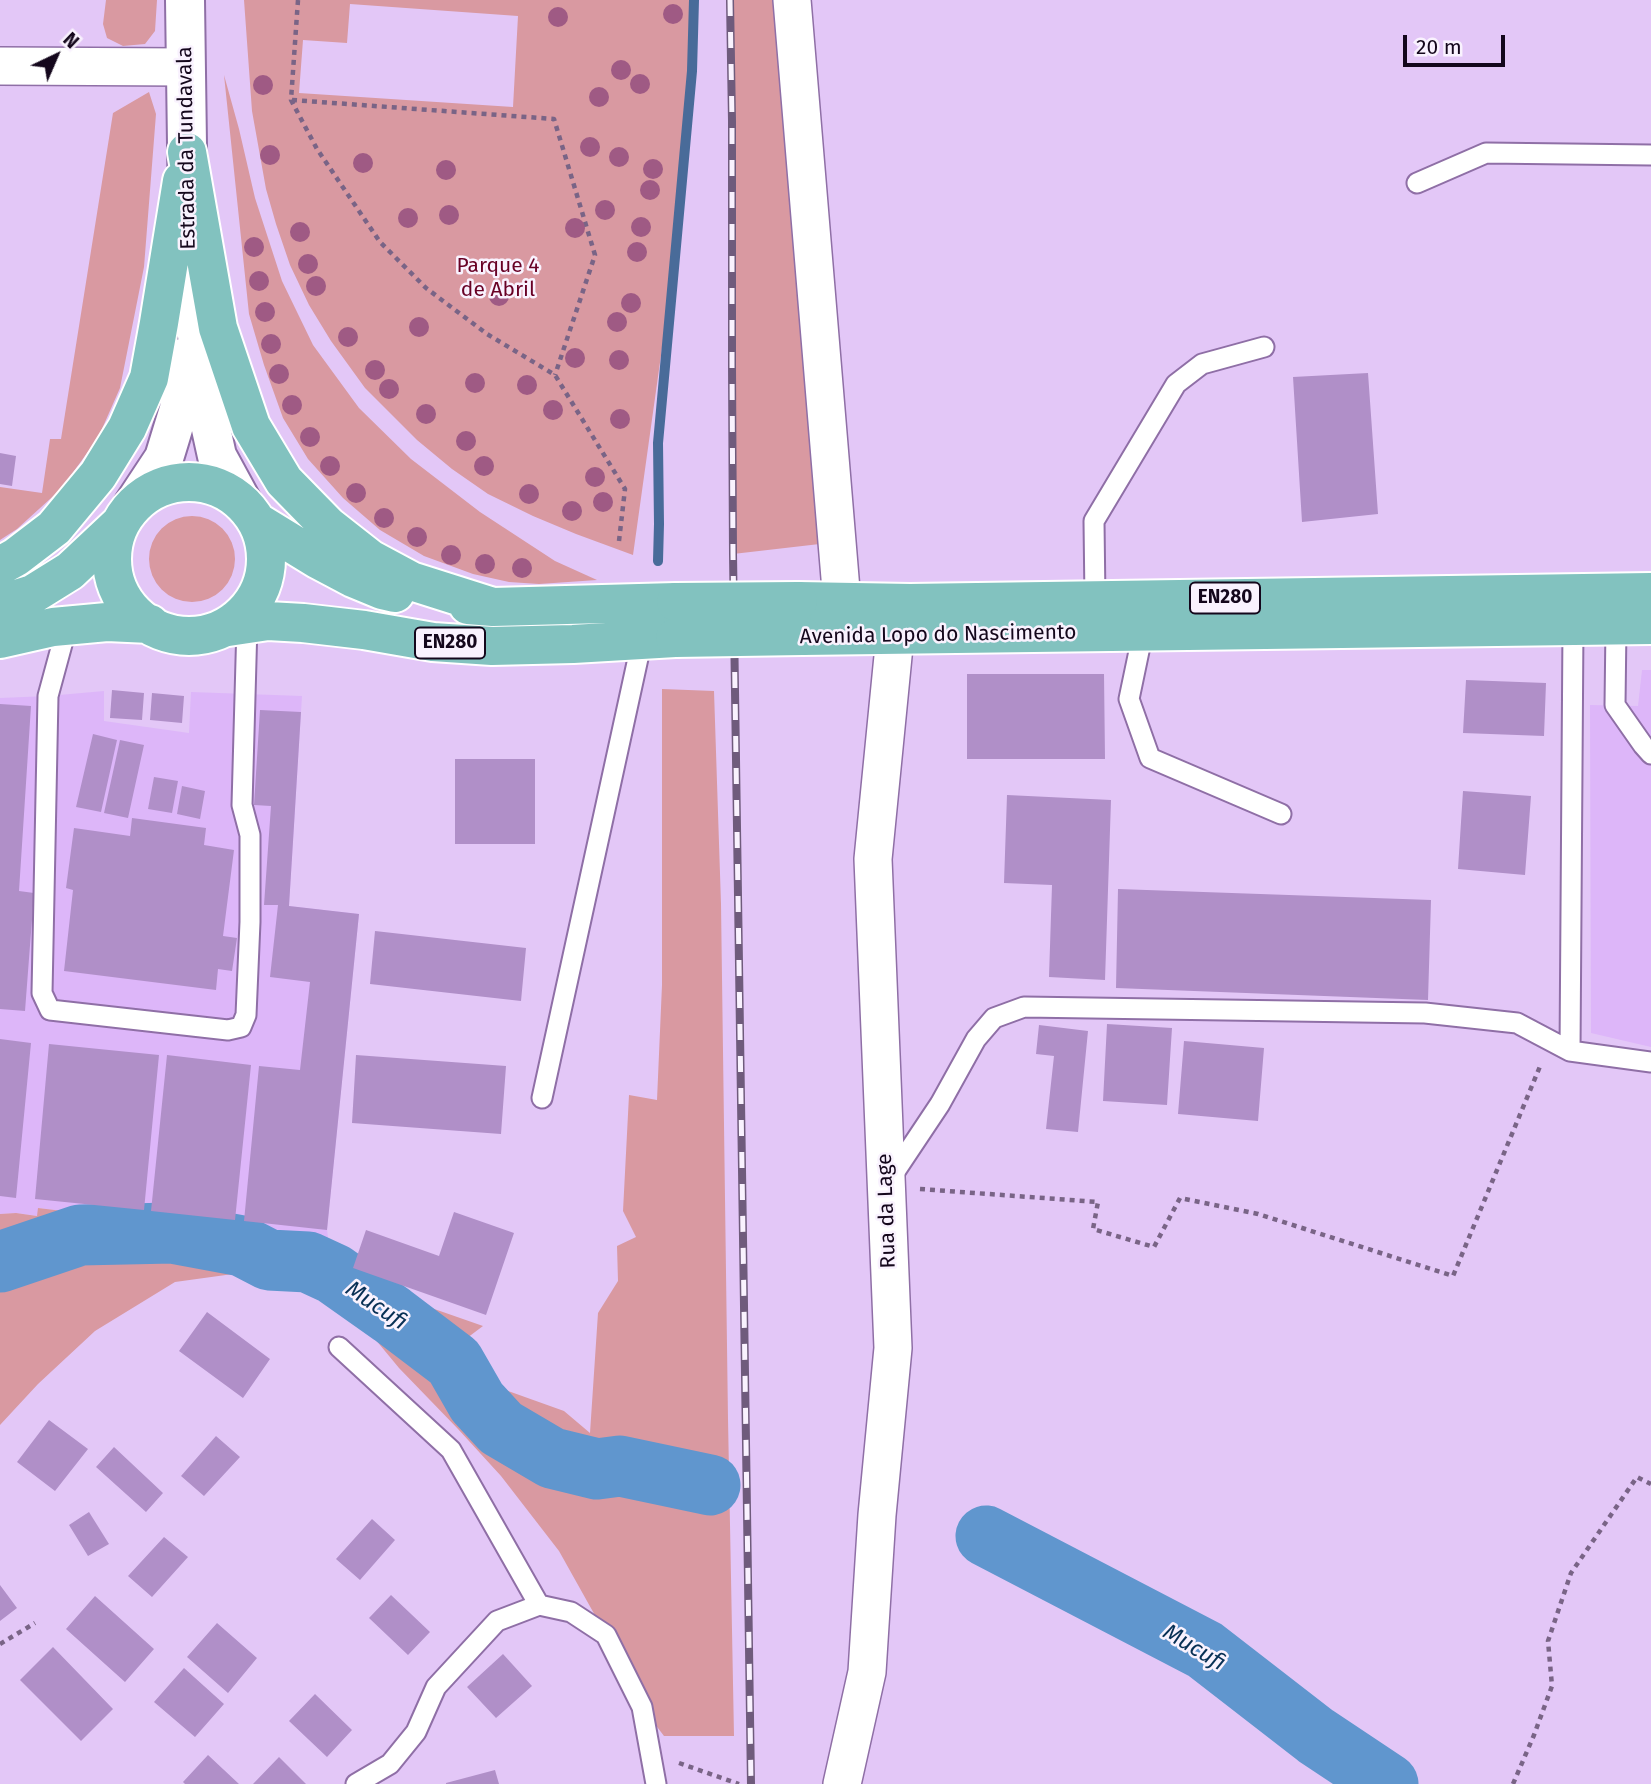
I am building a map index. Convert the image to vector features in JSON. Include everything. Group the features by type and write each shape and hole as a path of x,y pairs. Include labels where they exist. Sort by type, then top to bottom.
{"main road":[{"name":"Estrada da Tundavala","path":"185,0 188,218 192,296 206,405 217,456 250,512"},
{"path":"0,566 54,528 98,475 127,429 149,378 187,152"},
{"path":"187,152 218,328 251,426 284,481 328,526 370,559 411,581 493,607"},
{"name":"Estrada da Tundavala","path":"126,515 164,458 179,409 192,296"},
{"path":"0,604 33,594 70,571 126,515 152,490 174,482 199,482 222,488 250,512 266,545 266,569 260,592 237,626 204,635 179,636 156,629 137,616 121,596 113,573 112,548 126,515"},
{"name":"Avenida Lopo do Nascimento","path":"250,512 318,559 382,590 421,600 664,627"},
{"name":"Avenida Lopo do Nascimento","path":"800,619 842,603 1651,592"},
{"name":"Avenida Lopo do Nascimento","path":"237,626 268,621 303,623 433,642 492,646 664,627 800,619 895,636 1634,625"},
{"path":"0,639 67,626 107,622 150,624"}],"street":[{"path":"792,0 842,603"},
{"path":"0,66 185,67"},
{"name":"Rua da Lage","path":"842,1784 867,1672 877,1515 893,1348 873,859 895,636"}],"lane":[{"path":"1418,183 1486,153 1651,155"},
{"path":"1095,600 1094,521 1176,384 1202,363 1264,347"},
{"path":"1634,625 1615,705 1651,754"},
{"path":"67,626 48,696 42,993 50,1010 228,1030 241,1027 246,1016 250,935 250,835 242,804 237,626"},
{"path":"1570,1051 1573,626"},
{"path":"542,1098 664,627"},
{"path":"1143,632 1129,699 1150,758 1281,814"},
{"path":"886,1186 940,1104 976,1039 994,1017 1024,1007 1425,1013 1517,1023 1570,1051 1651,1062"},
{"path":"338,1346 451,1450 539,1605"},
{"path":"356,1784 390,1764 416,1732 436,1687 497,1621 539,1605 571,1612 606,1635 642,1707 656,1784"}],"path":[{"path":"298,0 291,100 317,149 380,242 426,288 487,334 555,375 625,489 619,541"},
{"path":"291,100 554,119 595,255 555,375"},
{"path":"886,1186 1098,1202 1093,1229 1154,1247 1180,1198 1258,1214 1453,1276 1551,1041"},
{"path":"1513,1784 1552,1686 1548,1641 1571,1573 1637,1477 1651,1484"},
{"path":"0,1644 35,1623"},
{"path":"652,1753 739,1784"}],"shaded area":[{"path":"1642,670 1651,670 1651,1047 1591,1033 1590,705 1638,706"},
{"path":"104,691 104,721 189,733 191,692 302,696 289,906 359,914 327,1229 329,1246 239,1232 38,1208 38,1216 0,1214 0,698"}],"green space":[{"path":"106,0 157,0 155,31 145,44 123,46 107,38 103,24"},
{"name":"Parque 4 de Abril","path":"244,0 694,0 692,71 677,241 633,555 533,516 488,494 417,440 365,388 309,305 290,265 266,189 252,111","holes":["350,4 518,16 513,107 299,93 303,40 347,43"]},
{"path":"729,0 792,0 837,542 733,554"},
{"path":"224,75 255,198 282,281 313,345 359,408 411,459 480,512 555,561 597,580 539,584 509,582 473,574 424,556 380,530 343,498 308,459 283,418 249,314"},
{"path":"149,92 156,114 144,267 120,388 98,438 61,489 17,529 0,540 0,487 42,493 50,439 61,439 113,113"},
{"path":"192,516 209,519 223,528 232,542 235,559 232,576 223,590 209,599 192,602 175,599 161,590 152,576 149,559 152,542 161,528 175,519"},
{"path":"662,689 714,691 721,904 734,1736 664,1736 642,1707 559,1551 501,1476 399,1368 356,1316 316,1288 262,1270 175,1282 95,1331 38,1384 0,1425 0,1214 37,1216 38,1208 239,1232 329,1246 334,1274 483,1326 451,1350 483,1382 564,1411 590,1433 598,1313 618,1281 617,1246 636,1237 623,1211 629,1095 657,1100 662,985"}],"building":[{"path":"1368,373 1378,514 1302,522 1293,377"},
{"path":"0,453 16,456 12,486 0,484"},
{"path":"967,674 1104,674 1105,759 967,759"},
{"path":"1466,680 1546,683 1544,736 1463,733"},
{"path":"112,690 144,693 142,720 110,718"},
{"path":"152,693 184,696 182,723 150,720"},
{"path":"0,704 31,706 19,891 34,893 25,1011 0,1009"},
{"path":"260,710 301,712 289,906 359,914 327,1230 244,1221 259,1066 300,1070 310,982 270,977 278,905 264,905 271,806 254,805"},
{"path":"93,734 117,740 101,812 76,807"},
{"path":"120,740 144,745 128,818 104,813"},
{"path":"455,759 535,759 535,844 455,844"},
{"path":"154,777 178,781 172,813 148,809"},
{"path":"182,786 205,791 200,819 177,814"},
{"path":"1463,791 1531,796 1525,875 1458,869"},
{"path":"1007,795 1111,800 1105,980 1049,977 1052,885 1004,883"},
{"path":"132,818 206,828 204,845 234,850 223,936 237,938 232,971 218,969 216,990 64,971 73,890 66,888 74,828 130,836"},
{"path":"1118,889 1431,900 1428,1000 1116,988"},
{"path":"375,931 526,948 521,1001 370,984"},
{"path":"1107,1024 1172,1028 1167,1105 1103,1101"},
{"path":"1039,1025 1088,1031 1078,1132 1046,1129 1054,1056 1036,1054"},
{"path":"0,1039 31,1043 16,1198 0,1196"},
{"path":"1184,1041 1264,1048 1258,1121 1178,1114"},
{"path":"49,1044 159,1055 144,1210 35,1199"},
{"path":"167,1055 251,1065 235,1220 151,1211"},
{"path":"356,1055 506,1066 501,1134 352,1123"},
{"path":"454,1212 514,1233 486,1315 353,1268 366,1230 439,1256"},
{"path":"207,1312 270,1359 243,1398 179,1351"},
{"path":"49,1420 88,1449 55,1491 17,1462"},
{"path":"216,1436 240,1457 204,1496 181,1476"},
{"path":"114,1447 163,1493 146,1512 96,1467"},
{"path":"89,1512 109,1544 88,1556 69,1525"},
{"path":"372,1519 395,1540 360,1580 336,1559"},
{"path":"164,1537 188,1557 152,1597 128,1576"},
{"path":"0,1585 17,1608 0,1621"},
{"path":"391,1595 430,1632 408,1655 369,1618"},
{"path":"95,1596 154,1649 125,1682 66,1629"},
{"path":"217,1623 257,1658 228,1693 187,1657"},
{"path":"53,1647 113,1709 81,1741 20,1680"},
{"path":"503,1654 532,1686 496,1718 467,1687"},
{"path":"184,1668 224,1704 195,1737 154,1702"},
{"path":"315,1694 352,1730 327,1757 289,1721"},
{"path":"208,1755 239,1784 185,1784 183,1782"},
{"path":"279,1757 306,1784 253,1784"},
{"path":"495,1770 499,1784 446,1784 446,1783"}],"waterway":[{"path":"658,561 658,443 692,71 694,0"},
{"name":"Mucufi","path":"0,1262 80,1235 172,1233 242,1246 269,1260 308,1262 334,1274 454,1362 477,1402 501,1428 552,1458 597,1469 620,1466 710,1485"},
{"name":"Mucufi","path":"986,1536 1205,1650 1316,1736 1388,1784"}],"railway":[{"path":"730,0 733,554 751,1784"}]}
